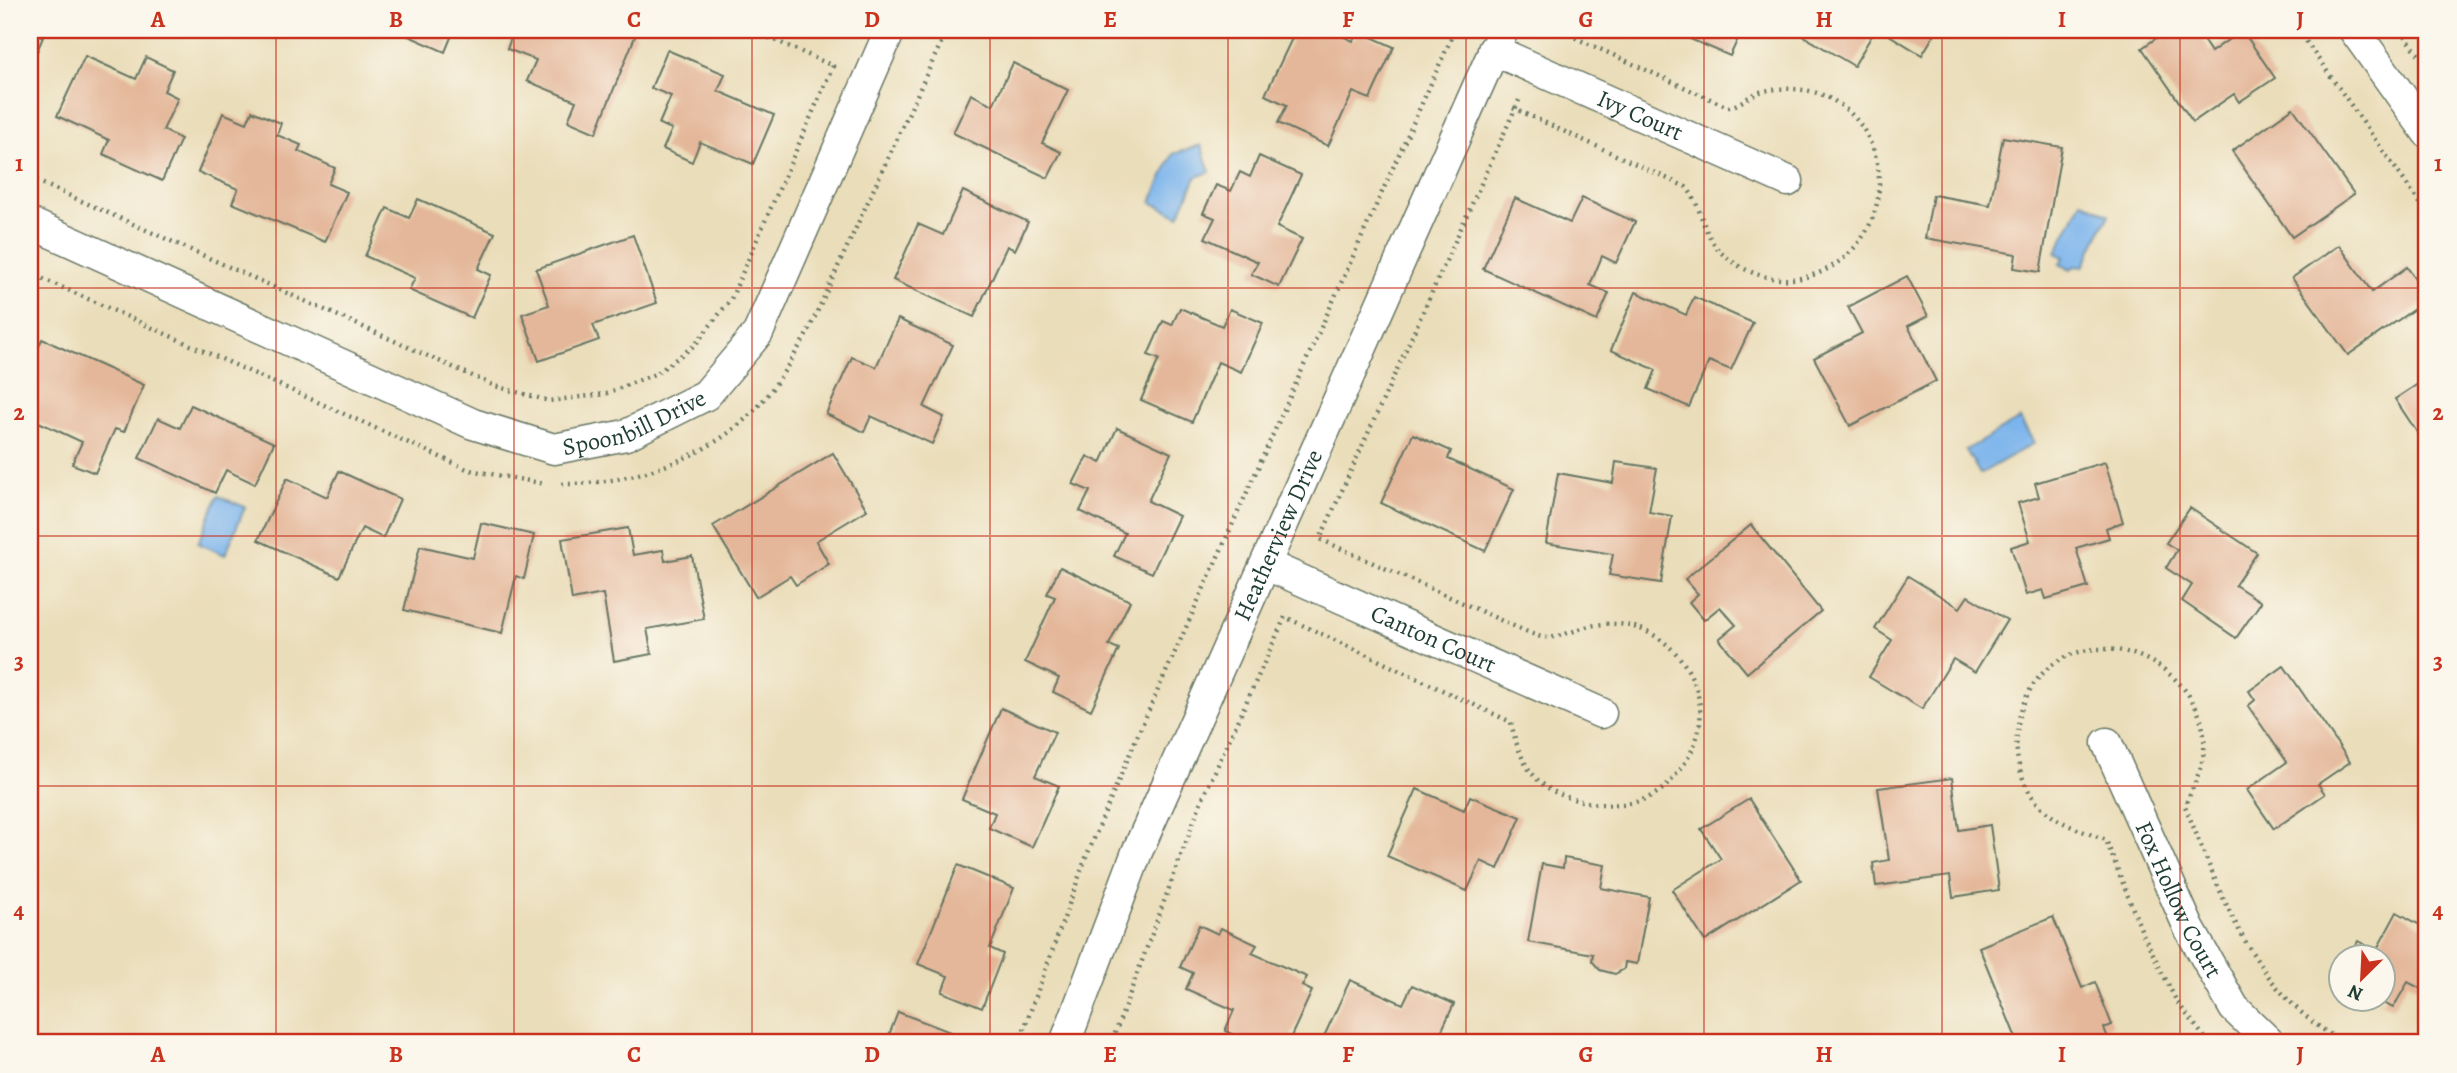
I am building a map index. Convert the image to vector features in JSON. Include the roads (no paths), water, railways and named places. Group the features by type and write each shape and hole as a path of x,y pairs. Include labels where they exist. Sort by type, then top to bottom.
{"street":[{"path":"2354,30 2427,132"},
{"name":"Spoonbill Drive","path":"30,223 473,424 554,449 626,435 706,395 758,334 879,33"},
{"name":"Ivy Court","path":"1498,40 1788,181"},
{"name":"Heatherview Drive","path":"1065,1043 1138,852 1498,40"},
{"name":"Canton Court","path":"1267,565 1601,713"},
{"name":"Fox Hollow Court","path":"2107,743 2189,928 2234,1008 2270,1043"}],"water":[{"path":"1201,145 1210,172 1196,177 1179,216 1151,202 1173,154"},
{"path":"2082,201 2109,215 2083,267 2075,266 2071,270 2060,264 2064,257 2056,253"},
{"path":"2020,419 2034,443 1980,474 1966,450"},
{"path":"218,496 245,507 225,555 198,543"}]}
